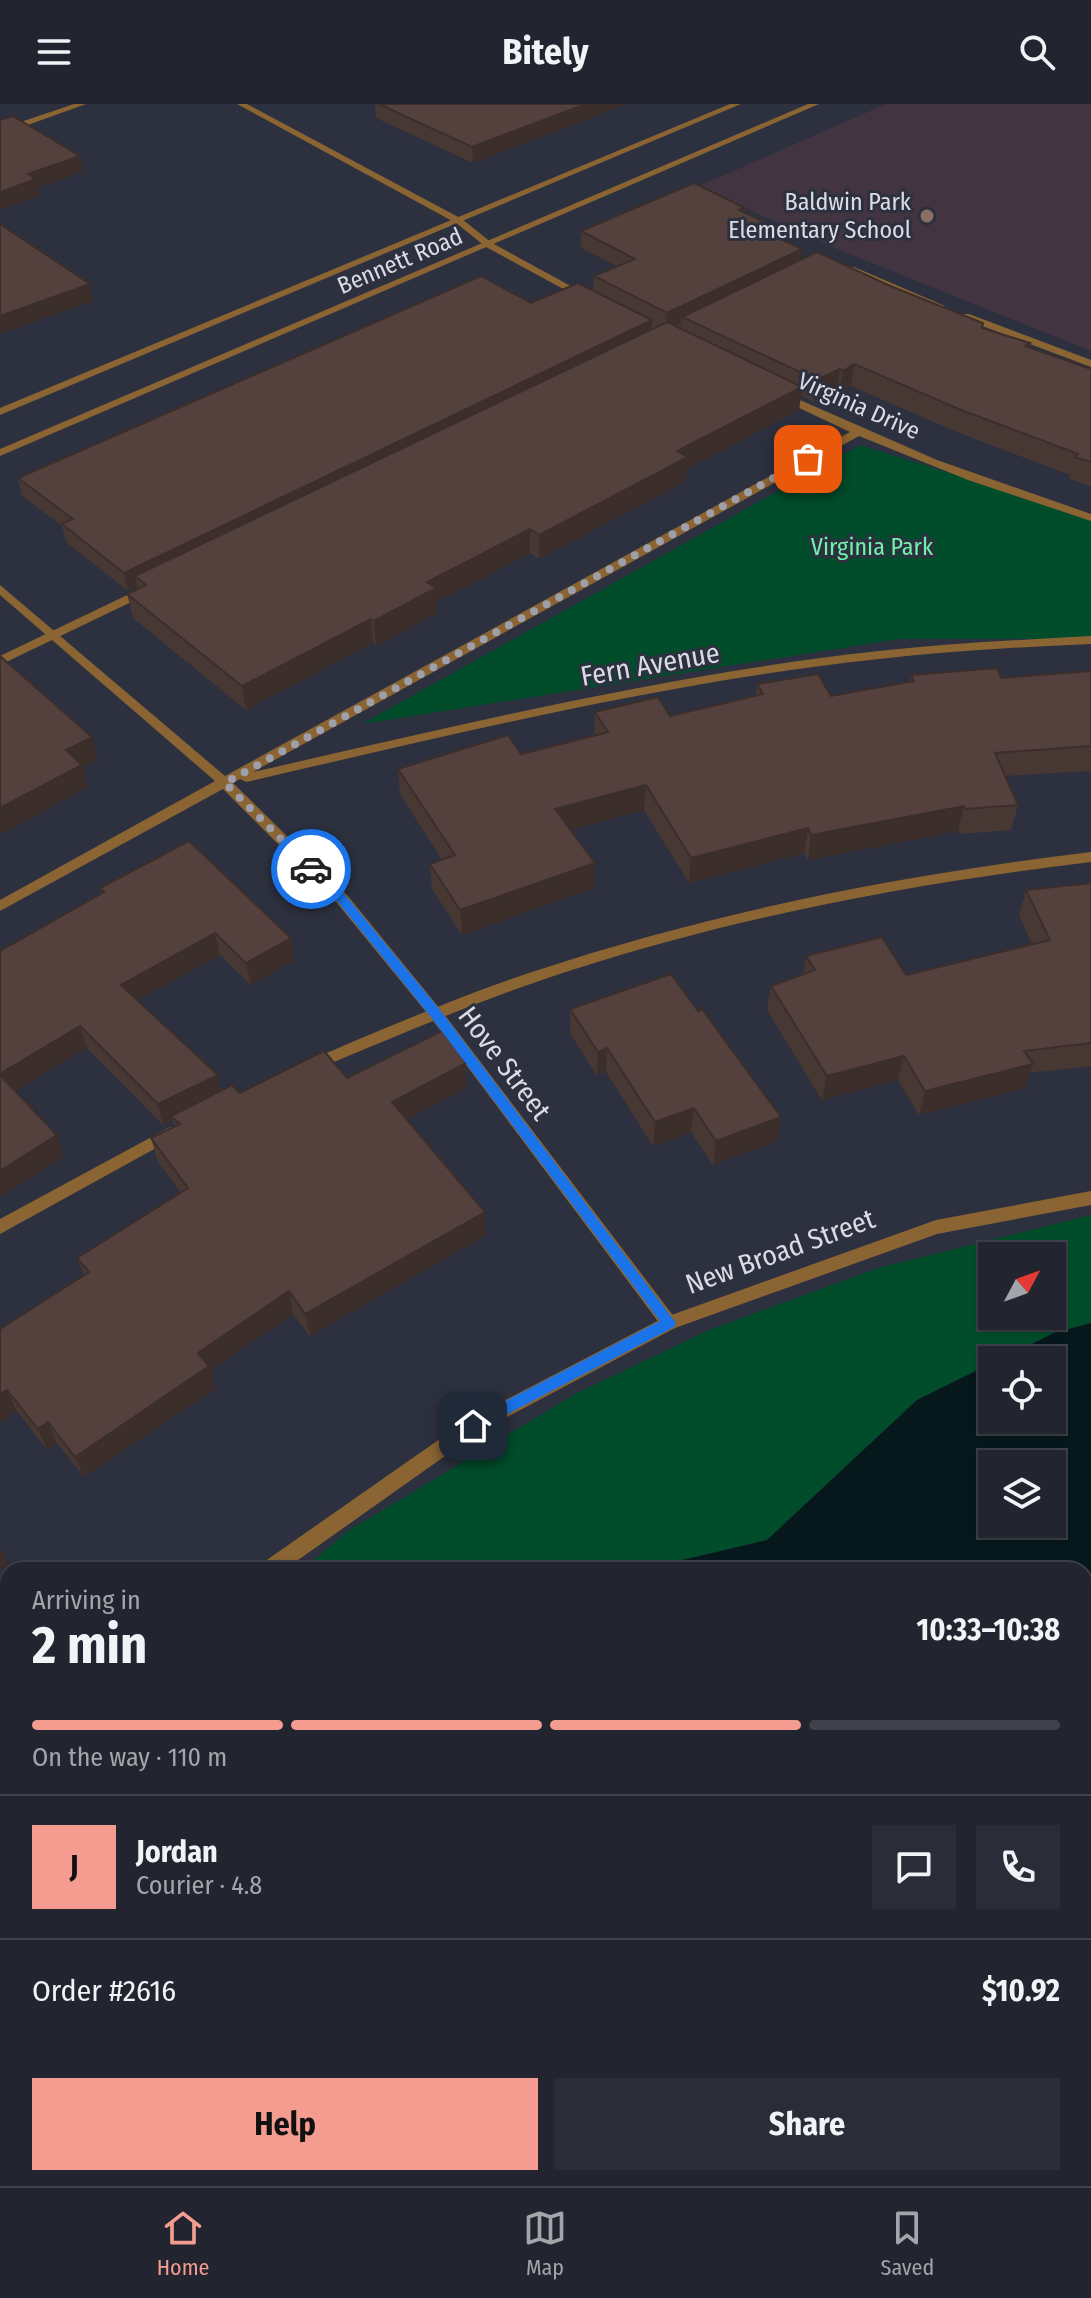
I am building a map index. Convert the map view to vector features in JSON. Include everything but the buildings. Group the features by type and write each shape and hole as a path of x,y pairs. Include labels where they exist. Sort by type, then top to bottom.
{"street":[{"path":"0,132 82,104"},
{"path":"241,104 459,221 489,245 595,302"},
{"name":"Bennett Road","path":"0,412 737,104"},
{"name":"Bennett Road","path":"0,453 815,104"},
{"path":"843,265 1091,364"},
{"name":"Virginia Drive","path":"774,392 856,433 965,476 1091,518"},
{"name":"Fern Avenue","path":"0,906 856,433"},
{"path":"0,661 153,587"},
{"name":"Hove Street","path":"0,589 225,783 342,899 436,1014 669,1323"},
{"name":"Fern Avenue","path":"225,783 482,723 679,683 874,655 1091,640"},
{"path":"296,1072 436,1014 568,966 752,914 854,890 1004,866 1091,857"},
{"path":"0,1227 189,1124"},
{"name":"New Broad Street","path":"279,1562 473,1426 669,1323 936,1227 1091,1198"}],"shaded area":[{"name":"Baldwin Park Elementary School","path":"886,104 1091,104 1091,351 830,246 697,187"},
{"path":"1091,1323 1091,1562 674,1562 767,1540 917,1400 978,1370 978,1434 1066,1434 1066,1346 1028,1346 1054,1333"}],"green space":[{"name":"Virginia Park","path":"860,445 1091,517 1091,639 899,639 362,724"},
{"path":"1091,1215 1091,1323 1066,1330 1066,1242 982,1242"},
{"path":"978,1243 978,1330 1065,1330 1028,1346 978,1346 978,1370 917,1400 767,1540 674,1562 311,1562 348,1531 577,1393 709,1330 878,1268"}],"way so far":[{"path":"311,869 225,783 808,459"}],"place":[{"name":"Baldwin Park Elementary School","path":"927,216"}],"route":[{"path":"311,869 342,899 436,1014 669,1323 473,1426"}]}
